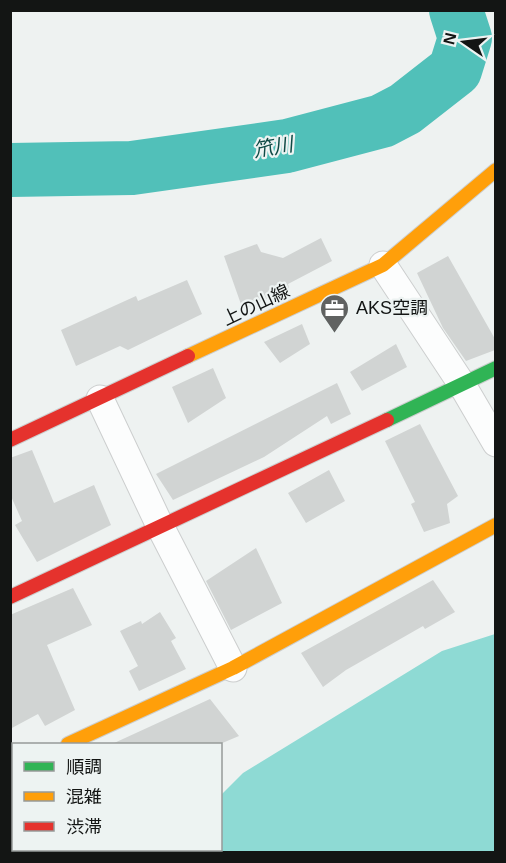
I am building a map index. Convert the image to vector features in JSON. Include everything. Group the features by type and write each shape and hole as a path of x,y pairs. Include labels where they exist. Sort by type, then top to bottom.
{"street":[{"name":"上の山線","path":"10,440 383,265 495,170"},
{"path":"383,265 461,383 495,443"},
{"path":"10,597 161,528 495,368"},
{"path":"100,399 161,528 233,668"},
{"path":"70,743 233,668 495,525"}],"shaded area":[{"path":"495,634 495,852 122,852 222,851 222,794 243,773 442,651"}],"building":[{"path":"321,238 332,261 288,284 289,288 243,310 224,256 257,244 261,252 283,258"},
{"path":"448,256 495,339 495,350 466,361 443,328 417,273"},
{"path":"187,280 202,314 128,350 120,346 76,366 61,330 136,296 138,301"},
{"path":"302,324 310,344 280,363 264,342"},
{"path":"396,344 407,367 362,391 350,372"},
{"path":"213,368 226,398 188,423 172,387"},
{"path":"337,383 351,414 331,424 327,416 264,457 173,500 156,474"},
{"path":"420,424 458,496 447,504 450,523 424,532 411,504 415,502 385,441"},
{"path":"32,450 54,503 94,485 111,525 37,562 15,525 22,521 10,494 10,458"},
{"path":"329,470 345,501 306,523 288,493"},
{"path":"256,548 282,603 231,630 206,581"},
{"path":"433,580 455,612 425,629 423,626 346,670 323,687 301,653"},
{"path":"73,588 92,625 47,645 75,710 45,726 38,714 10,729 10,615"},
{"path":"160,612 176,638 171,641 186,669 139,691 129,671 138,666 120,631 141,621 142,624"},
{"path":"210,699 239,736 222,743 114,743"}],"waterway":[{"name":"笊川","path":"10,170 132,168 287,146 382,121 405,109 455,70 465,38 456,10"}],"traffic: fast":[{"path":"387,420 496,368"}],"traffic: slow":[{"path":"188,356 383,265 496,170"},
{"path":"70,743 233,668 496,525"}],"traffic: jam":[{"path":"10,440 188,356"},
{"path":"10,597 387,420"}],"place":[{"name":"AKS空調","path":"335,334"}]}
